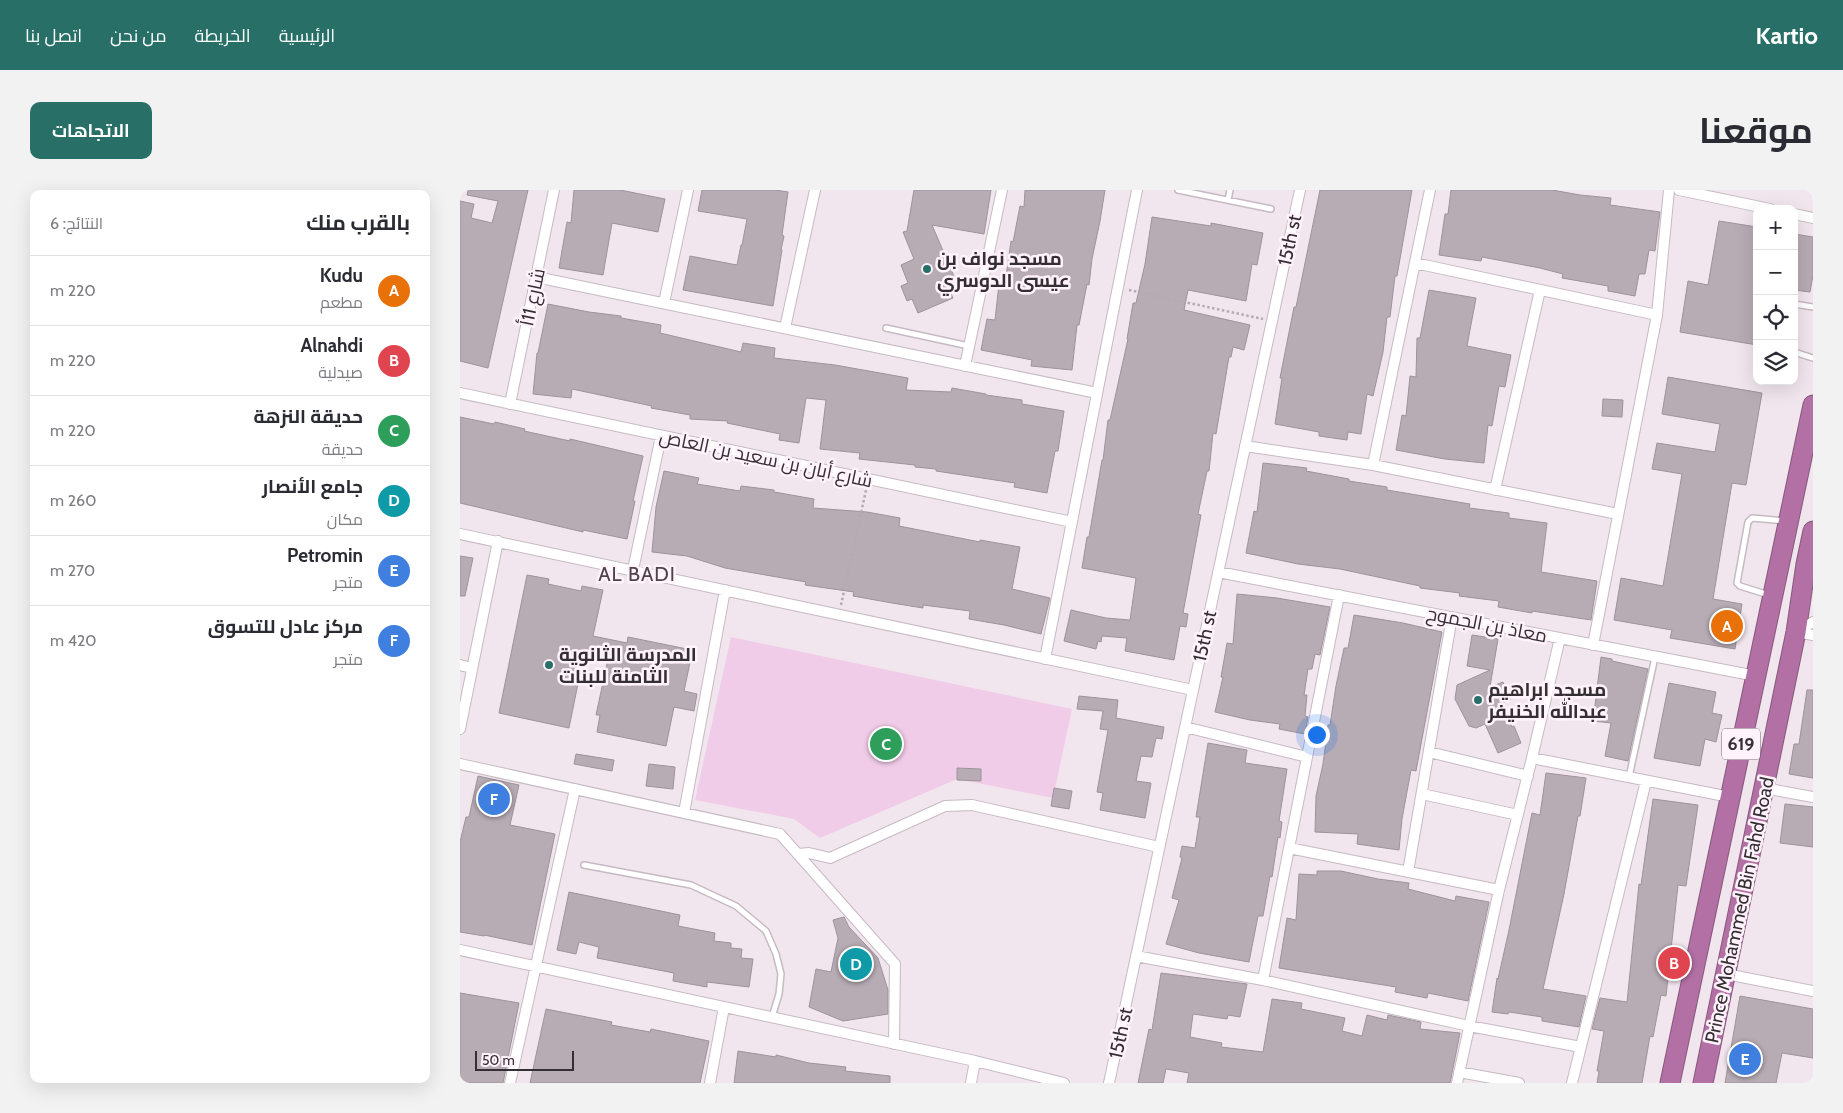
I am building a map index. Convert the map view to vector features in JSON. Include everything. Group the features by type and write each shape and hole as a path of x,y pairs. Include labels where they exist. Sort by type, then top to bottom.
{"highway":[{"name":"Prince Mohammed Bin Fahd Road","path":"1670,1083 1788,522 1808,457 1813,405"},
{"name":"Prince Mohammed Bin Fahd Road","path":"1703,1083 1764,788 1805,633 1813,531"}],"street":[{"name":"شارع 11أ","path":"510,404 554,190"},
{"path":"664,303 688,190"},
{"path":"785,328 815,190"},
{"path":"965,366 1002,190"},
{"path":"1045,659 1137,190"},
{"name":"15th st","path":"1109,1083 1300,190"},
{"path":"1373,465 1430,190"},
{"path":"1593,645 1657,315 1669,190"},
{"path":"1680,190 1753,205"},
{"path":"1798,215 1813,218"},
{"path":"1415,263 1657,315"},
{"path":"536,277 1097,394"},
{"path":"1495,490 1540,290"},
{"name":"شارع أبان بن سعيد بن العاص","path":"460,393 1072,522"},
{"path":"633,570 661,436"},
{"path":"1245,446 1373,465 1618,514"},
{"path":"460,534 1193,690"},
{"path":"460,729 498,541"},
{"name":"معاذ بن الجموح","path":"1218,572 1756,676"},
{"path":"684,813 726,590"},
{"path":"1263,980 1339,595"},
{"path":"1408,872 1452,618"},
{"path":"1805,633 1813,622"},
{"path":"1457,1083 1499,890 1560,638"},
{"path":"460,666 472,668"},
{"path":"1185,727 1307,757"},
{"path":"1429,752 1528,776"},
{"path":"1532,758 1730,797"},
{"path":"460,764 780,834 895,964 894,1044"},
{"path":"1572,1083 1646,781"},
{"path":"1764,788 1813,797"},
{"path":"510,1083 575,789"},
{"path":"1422,794 1518,815"},
{"path":"799,854 830,858 945,806 972,805 1159,847"},
{"path":"1289,848 1499,890"},
{"path":"460,950 975,1061 1064,1083"},
{"path":"1136,956 1263,980 1469,1026 1581,1047"},
{"path":"1726,974 1813,991"},
{"path":"710,1083 724,1007"},
{"path":"971,1083 975,1061"},
{"path":"1459,1072 1519,1083"}],"lane":[{"path":"1178,190 1272,209"},
{"path":"1228,200 1230,190"},
{"path":"1798,305 1813,307"},
{"path":"886,328 969,346"},
{"path":"1798,353 1813,358"},
{"path":"1772,596 1740,586 1738,583 1748,522 1752,518 1757,518 1788,522"},
{"path":"1629,778 1655,656"},
{"path":"584,865 691,885 736,906 766,931 776,954 781,974 779,994 772,1017"}],"path":[{"path":"1118,288 1272,320"},
{"path":"838,614 868,479"}],"shaded area":[{"path":"731,637 1072,709 1053,798 957,779 820,838 794,819 695,800"}],"building":[{"path":"468,190 528,190 488,368 460,361 460,201 474,204 471,218 492,223 498,201 467,195"},
{"path":"574,190 620,190 665,199 658,232 612,223 603,275 559,268 567,222 571,223"},
{"path":"702,190 775,190 788,192 782,235 784,236 773,306 683,290 690,256 737,265 747,219 698,211"},
{"path":"914,190 991,190 984,234 932,225 956,281 947,285 953,298 918,313 912,299 907,301 901,286 908,283 901,265 914,259 903,232 907,231"},
{"path":"1025,190 1105,190 1089,285 1087,284 1079,325 1077,325 1072,370 1031,366 1032,360 981,350 987,319 995,320 999,284 1005,284 1011,241 1013,242 1020,206 1024,207"},
{"path":"1320,190 1412,190 1397,276 1395,276 1390,317 1387,317 1383,352 1373,396 1367,394 1361,434 1348,432 1347,440 1319,436 1319,432 1275,424 1282,378 1280,378"},
{"path":"1451,190 1552,190 1611,198 1610,205 1660,212 1655,251 1649,250 1645,274 1639,274 1635,296 1608,291 1608,286 1562,278 1563,274 1540,268 1482,257 1481,261 1439,255 1445,214 1448,214"},
{"path":"1152,217 1211,226 1211,223 1263,233 1257,265 1252,264 1246,301 1188,290 1184,310 1250,325 1244,350 1233,347 1231,357 1229,357 1216,434 1213,433 1209,471 1207,471 1198,514 1201,515 1183,613 1188,614 1186,627 1180,626 1174,660 1125,651 1127,638 1102,636 1101,642 1098,641 1096,649 1064,641 1071,610 1106,618 1130,620 1136,578 1082,568 1103,460 1108,420 1110,420 1128,339 1133,303 1136,303 1145,264"},
{"path":"1719,221 1753,226 1753,344 1680,332 1688,281 1708,285"},
{"path":"1798,235 1813,237 1813,275 1810,292 1798,290"},
{"path":"1429,290 1476,298 1467,346 1511,355 1505,387 1499,386 1492,426 1488,425 1484,463 1445,459 1396,450 1402,415 1406,416 1410,376 1416,377 1417,338 1420,338"},
{"path":"548,304 621,316 621,318 661,325 660,333 741,352 743,343 775,348 774,358 835,365 908,378 906,390 951,392 952,388 1022,400 1022,404 1064,411 1058,451 1055,451 1047,493 1014,487 1015,483 936,471 936,469 915,467 915,465 859,459 860,453 820,449 826,400 806,398 799,443 779,440 780,434 727,423 728,421 690,419 690,415 651,408 652,406 572,389 571,398 533,394 537,353"},
{"path":"1668,377 1762,393 1746,485 1732,483 1713,599 1742,604 1735,649 1670,638 1672,630 1614,620 1621,578 1663,586 1682,474 1652,469 1657,443 1715,452 1720,424 1662,414"},
{"path":"1603,399 1623,400 1622,417 1602,416"},
{"path":"460,417 494,424 495,422 525,429 524,431 570,441 570,439 643,456 627,539 583,530 583,532 460,503"},
{"path":"1263,463 1307,468 1306,471 1387,487 1387,490 1470,504 1469,508 1509,513 1509,518 1547,523 1541,572 1597,581 1591,620 1498,607 1499,601 1459,596 1460,593 1420,588 1420,586 1340,569 1298,564 1246,553 1254,511 1257,512"},
{"path":"664,471 699,478 697,484 740,491 741,486 774,490 774,492 814,499 813,508 867,512 900,518 899,526 980,542 980,540 1020,547 1012,589 1050,598 1041,634 969,619 970,611 923,605 923,608 853,596 854,592 805,585 806,582 725,568 687,556 652,552 656,507"},
{"path":"460,556 473,558 465,596 460,596"},
{"path":"527,575 549,579 548,584 581,591 582,586 603,590 593,636 627,643 628,637 687,649 686,657 691,658 684,691 697,694 694,711 674,707 666,746 597,732 600,715 596,715 608,659 584,654 569,728 499,713"},
{"path":"1237,594 1277,598 1330,607 1320,655 1315,654 1312,669 1308,669 1304,695 1307,695 1305,716 1308,717 1305,734 1279,729 1280,724 1250,720 1215,712 1223,677 1221,677 1227,643 1233,644"},
{"path":"1354,615 1442,632 1416,771 1411,770 1402,819 1399,850 1357,844 1358,834 1315,832 1316,796 1323,764 1328,725 1330,725 1344,648 1348,648"},
{"path":"1472,635 1498,639 1490,687 1503,682 1511,699 1501,704 1512,727 1514,726 1521,743 1498,753 1485,724 1476,728 1469,726 1455,699 1457,685 1490,670 1467,666"},
{"path":"1601,657 1648,669 1628,761 1605,756 1611,723 1593,721"},
{"path":"1669,683 1716,692 1712,713 1722,715 1716,742 1705,739 1700,766 1654,758"},
{"path":"1807,690 1813,690 1813,778 1789,774 1794,744 1799,744"},
{"path":"1079,696 1118,700 1116,718 1164,727 1162,739 1156,738 1152,757 1141,756 1136,781 1151,783 1145,818 1100,810 1103,793 1097,792 1108,730 1100,729 1103,711 1077,709"},
{"path":"1208,743 1247,750 1245,763 1287,769 1279,821 1282,822 1280,838 1278,837 1272,877 1270,876 1263,916 1258,916 1249,962 1199,953 1166,944 1179,900 1172,898 1182,858 1180,857 1182,846 1195,848 1200,817 1196,817"},
{"path":"576,754 614,760 612,771 574,764"},
{"path":"649,764 675,767 673,789 646,786"},
{"path":"957,768 981,769 981,781 957,780"},
{"path":"1546,773 1586,778 1580,816 1578,816 1564,894 1543,989 1586,996 1579,1027 1542,1021 1542,1017 1509,1012 1508,1014 1492,1012 1497,978 1509,930 1532,813 1540,815"},
{"path":"478,776 519,785 510,825 555,834 532,945 460,932 460,842 466,817 469,817"},
{"path":"1054,788 1072,791 1069,809 1051,806"},
{"path":"1653,799 1698,805 1686,886 1678,885 1666,996 1661,995 1653,1037 1650,1036 1642,1083 1597,1083 1599,1071 1597,1071 1604,1031 1592,1029 1600,998 1627,1002 1639,884 1641,885"},
{"path":"1785,804 1813,807 1813,847 1780,843"},
{"path":"1317,871 1341,871 1409,883 1408,889 1455,901 1456,896 1489,902 1468,1001 1428,993 1427,998 1395,992 1396,987 1279,968 1287,918 1296,920 1299,874 1317,875"},
{"path":"569,892 680,915 678,926 715,933 714,941 731,943 731,948 742,949 741,958 753,959 749,987 707,982 707,987 673,981 674,973 597,958 599,947 579,942 576,954 557,950"},
{"path":"844,917 849,927 878,958 888,990 888,1014 843,1021 809,1007 816,969 831,972 838,938 833,920"},
{"path":"1161,973 1247,984 1240,1017 1228,1015 1227,1019 1193,1014 1190,1037 1222,1043 1221,1047 1263,1052 1272,999 1302,1003 1301,1009 1345,1018 1342,1031 1362,1036 1367,1015 1387,1020 1388,1015 1421,1022 1420,1029 1460,1033 1450,1083 1187,1083 1189,1073 1166,1069 1163,1083 1138,1083 1149,1029 1152,1030"},
{"path":"460,993 519,1003 503,1083 460,1083"},
{"path":"1740,996 1813,1009 1813,1058 1782,1053 1776,1083 1725,1083"},
{"path":"546,1009 612,1022 611,1025 650,1032 651,1029 709,1041 700,1083 530,1083"},
{"path":"738,1051 776,1057 776,1055 809,1063 846,1067 845,1071 890,1076 890,1083 734,1083"}],"place":[{"name":"مسجد نواف بن عيسى الدوسري","path":"927,269"},
{"name":"Kudu","path":"1727,626"},
{"name":"المدرسة الثانوية الثامنة للبنات","path":"549,665"},
{"name":"مسجد ابراهيم عبدالله الخنيفر","path":"1478,700"},
{"name":"حديقة النزهة","path":"886,744"},
{"name":"مركز عادل للتسوق","path":"494,799"},
{"name":"Alnahdi","path":"1674,963"},
{"name":"جامع الأنصار","path":"856,964"},
{"name":"Petromin","path":"1745,1059"}],"district":[{"name":"AL BADI","path":"637,574"}]}
